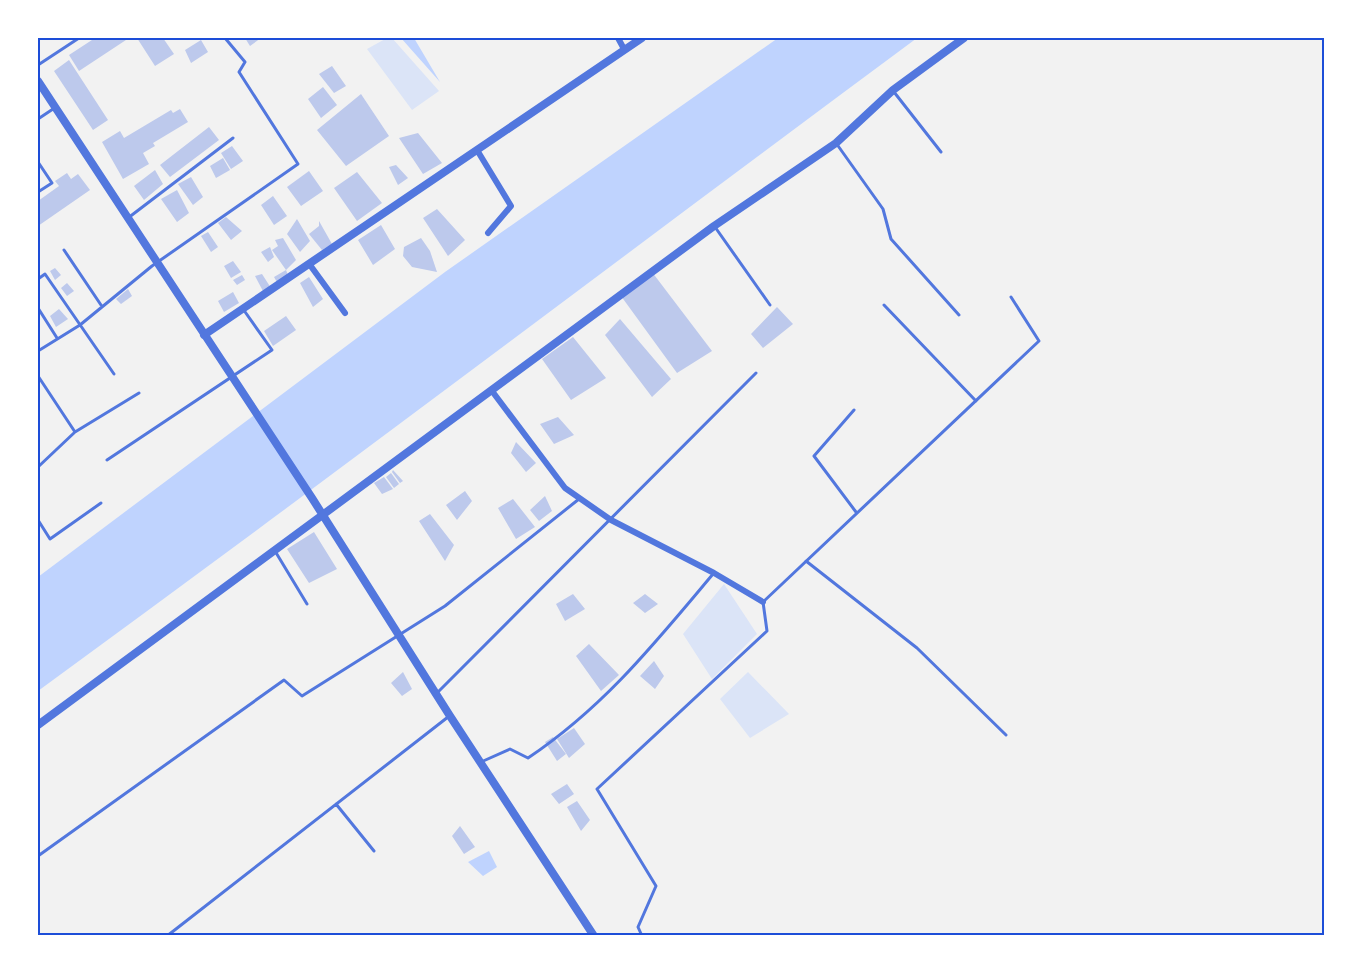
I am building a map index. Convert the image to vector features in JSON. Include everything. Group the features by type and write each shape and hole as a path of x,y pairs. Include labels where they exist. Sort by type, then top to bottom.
{"street":[{"path":"618,38 624,49"},
{"path":"204,335 242,307 310,265 378,214 642,38"},
{"path":"38,725 714,226 836,143 893,90 964,38"},
{"path":"38,81 126,219 312,498 450,716 594,936"},
{"path":"477,150 511,206 488,233"},
{"path":"310,265 345,313"},
{"path":"492,391 566,488 611,520 714,573 763,602"}],"lane":[{"path":"38,65 79,38"},
{"path":"38,351 80,325 102,305 157,264 298,164 239,72 245,62 225,38"},
{"path":"893,90 941,152"},
{"path":"38,119 55,108"},
{"path":"126,219 233,138"},
{"path":"836,143 883,209 891,239 959,315"},
{"path":"38,162 52,183 38,192"},
{"path":"714,226 770,305"},
{"path":"64,249 102,305"},
{"path":"38,279 45,274 114,374"},
{"path":"642,936 638,927 656,886 597,789 767,631 763,602 1039,341 1011,297"},
{"path":"884,305 976,400"},
{"path":"107,460 272,350 242,307"},
{"path":"38,308 57,338"},
{"path":"436,694 756,373"},
{"path":"38,376 75,432"},
{"path":"38,467 75,432 138,393"},
{"path":"854,410 814,456 856,512"},
{"path":"38,856 284,680 302,696 445,606 580,498"},
{"path":"38,520 50,539 101,503"},
{"path":"274,550 307,604"},
{"path":"806,561 917,648 1006,735"},
{"path":"480,762 510,749 528,759 557,739 620,683 714,573"},
{"path":"167,936 450,716"},
{"path":"336,804 374,851"}],"shaded area":[{"path":"387,38 392,38 439,91 412,110 367,49"},
{"path":"724,584 757,634 712,679 683,634"},
{"path":"748,672 789,714 750,738 720,699"}],"water":[{"path":"401,38 414,38 440,82"},
{"path":"778,38 917,38 38,691 38,577 445,272"},
{"path":"489,851 497,867 483,876 468,862"}],"building":[{"path":"95,38 129,38 79,71 69,55"},
{"path":"137,38 163,38 174,54 155,66"},
{"path":"245,38 261,38 250,46"},
{"path":"201,40 208,52 191,63 185,50"},
{"path":"69,60 108,120 93,130 54,71"},
{"path":"332,66 346,86 334,93 319,74"},
{"path":"323,87 337,105 321,118 308,99"},
{"path":"361,94 389,136 346,166 317,130"},
{"path":"180,109 188,122 153,143 155,146 143,153 149,164 123,179 102,142 120,131 124,138 171,110 173,113"},
{"path":"209,127 219,140 170,177 160,165"},
{"path":"418,133 442,163 423,174 399,138"},
{"path":"232,146 243,161 231,169 221,153"},
{"path":"223,158 230,170 216,178 210,166"},
{"path":"396,165 408,178 398,185 389,167"},
{"path":"155,170 163,184 144,200 134,186"},
{"path":"309,171 323,191 301,206 287,187"},
{"path":"357,172 382,203 357,221 334,188"},
{"path":"67,173 71,179 78,174 90,190 38,226 38,201 59,186 55,181"},
{"path":"191,177 203,197 193,205 178,184"},
{"path":"177,190 189,213 177,222 161,199"},
{"path":"273,196 287,216 274,225 261,205"},
{"path":"437,209 465,240 448,256 423,218"},
{"path":"226,217 242,231 231,240 218,223"},
{"path":"297,219 310,241 300,252 287,234"},
{"path":"319,221 332,244 322,250 309,234 319,226"},
{"path":"381,225 395,249 373,265 358,240"},
{"path":"208,232 218,247 211,252 201,236"},
{"path":"283,238 296,260 286,270 272,250 278,246 275,240"},
{"path":"421,238 430,251 437,272 412,267 403,256 404,247"},
{"path":"270,247 274,257 268,262 261,252"},
{"path":"233,261 241,272 231,278 224,266"},
{"path":"55,268 61,275 55,280 50,271"},
{"path":"286,270 289,278 278,284 274,277"},
{"path":"652,272 712,351 677,373 621,296"},
{"path":"262,274 271,288 264,293 255,276"},
{"path":"242,275 245,280 237,285 233,280"},
{"path":"309,277 323,299 313,307 300,283"},
{"path":"67,283 74,291 67,296 61,288"},
{"path":"128,289 132,296 121,304 116,299"},
{"path":"233,292 239,303 224,312 218,301"},
{"path":"777,307 793,324 763,348 751,334"},
{"path":"59,309 68,319 56,327 50,316"},
{"path":"286,316 296,330 273,346 264,331"},
{"path":"620,319 671,379 652,397 605,335"},
{"path":"573,337 606,378 571,400 542,359"},
{"path":"558,417 574,435 554,444 540,424"},
{"path":"516,442 536,463 526,472 511,453"},
{"path":"393,470 403,481 400,483 392,472"},
{"path":"391,473 399,484 394,488 386,477"},
{"path":"384,477 393,489 382,494 374,483"},
{"path":"465,491 472,501 457,520 446,505"},
{"path":"545,496 552,511 539,521 530,510"},
{"path":"513,499 535,527 516,539 498,508"},
{"path":"430,514 454,545 445,561 419,521"},
{"path":"314,532 337,569 309,583 287,549"},
{"path":"573,594 585,609 565,621 556,604"},
{"path":"645,594 658,604 645,613 633,603"},
{"path":"589,644 619,675 601,691 576,656"},
{"path":"654,661 664,676 655,689 640,676"},
{"path":"403,672 412,689 402,696 391,683"},
{"path":"574,728 585,744 569,758 557,739"},
{"path":"553,737 566,754 557,761 545,742"},
{"path":"567,784 574,794 559,804 551,794"},
{"path":"577,801 590,820 581,831 567,807"},
{"path":"460,826 475,847 464,854 452,836"}]}
